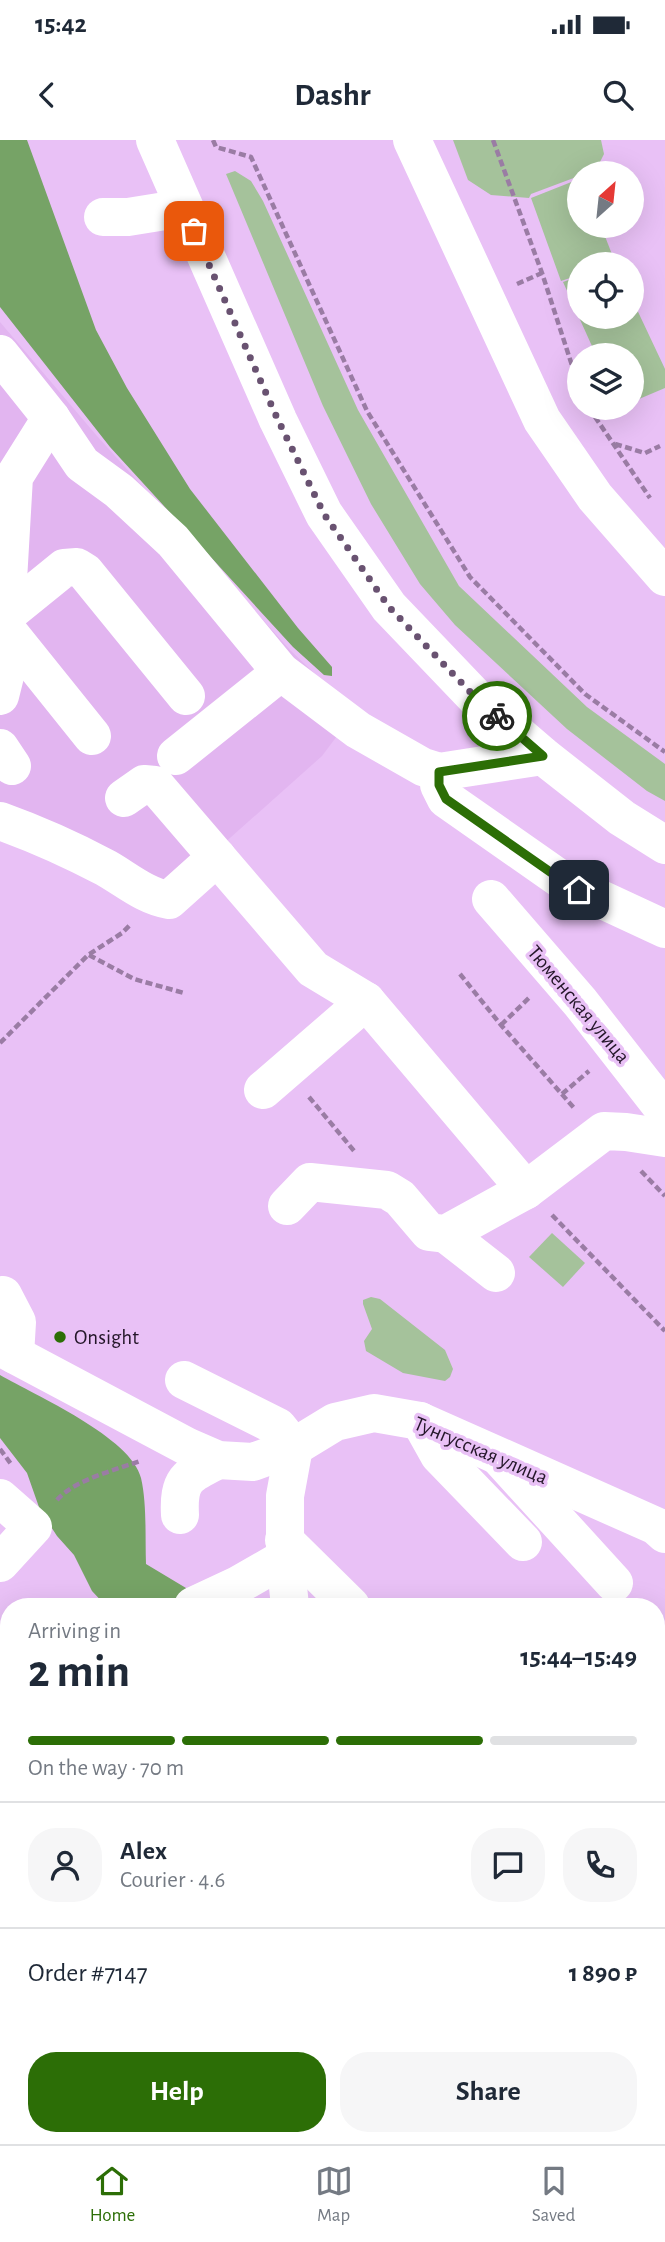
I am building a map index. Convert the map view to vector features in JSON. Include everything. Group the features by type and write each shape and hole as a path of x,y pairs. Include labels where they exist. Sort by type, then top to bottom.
{"main road":[{"path":"155,140 278,420 324,514 389,607 477,699 543,756 622,818 665,845"},
{"path":"412,140 542,420 595,497 665,577"},
{"path":"103,217 128,217 184,208"},
{"path":"0,355 51,418 82,464 119,491 173,541 281,672 358,730 423,767 439,772 543,756"},
{"path":"0,696 8,664 4,628 7,483 51,418"},
{"path":"4,628 64,568 77,567 85,572 186,696"},
{"path":"4,628 92,736"},
{"path":"176,756 281,672"},
{"path":"439,772 439,785 446,799 566,883 665,929"},
{"path":"124,798 144,784 155,785 313,969 366,1001 526,1190"},
{"path":"0,821 50,839 155,898 169,901 217,857"},
{"name":"Тюменская улица","path":"491,899 580,1002 665,1111"},
{"path":"275,1080 366,1001"},
{"path":"446,1234 526,1190 604,1131 665,1138"},
{"path":"287,1206 310,1182 387,1190 400,1198 429,1232 446,1234 496,1273"},
{"path":"3,1295 17,1322 8,1351"},
{"name":"Тунгусская улица","path":"8,1351 188,1447 218,1460 253,1462 294,1447 335,1422 374,1413 420,1421 662,1529"},
{"path":"184,1380 278,1427 294,1447 285,1496 284,1549 289,1598"},
{"path":"420,1421 439,1455 523,1542"},
{"path":"500,1458 614,1583"},
{"path":"180,1515 178,1493 191,1473 218,1460"},
{"path":"0,1498 33,1527 0,1563"},
{"path":"210,1598 238,1585 284,1549"},
{"path":"284,1549 318,1598"},
{"path":"284,1549 342,1598"}],"path":[{"path":"213,140 216,147 251,157 367,411 470,577 585,694 665,752"},
{"path":"493,140 567,350"},
{"path":"597,420 650,498"},
{"path":"614,444 645,453 660,446"},
{"path":"0,1043 88,955 121,933"},
{"path":"88,955 134,979 184,993"},
{"path":"460,974 501,1026 576,1111"},
{"path":"275,1080 387,1190"},
{"path":"526,1190 665,1331"},
{"path":"33,1527 61,1496 91,1479 143,1460"}],"shaded area":[{"path":"0,322 97,436 290,650 355,712 322,756 165,896 0,814"}],"green space":[{"path":"0,140 27,140 96,330 127,388 190,489 298,628 332,667 332,676 324,675 293,647 110,447 0,307"},
{"path":"453,140 601,140 604,154 600,161 567,161 567,180 531,194 529,198 491,195 468,180"},
{"path":"235,171 251,181 263,201 358,410 459,586 587,707 665,764 665,801 647,791 567,729 455,625 420,584 371,504 323,406 226,174"},
{"path":"567,184 567,238 606,238 611,252 567,252 567,279 561,281 531,198"},
{"path":"644,324 665,369 665,388 644,397 644,343 591,343 584,329 644,329"},
{"path":"552,1233 585,1263 563,1287 529,1257"},
{"path":"371,1297 380,1299 445,1350 453,1369 450,1377 445,1381 403,1373 366,1351 364,1341 372,1329 363,1300"},
{"path":"0,1375 80,1419 120,1448 134,1463 141,1478 146,1564 186,1588 187,1598 99,1598 92,1591 74,1555 57,1536 40,1510 27,1473 0,1438"}],"way so far":[{"path":"194,231 278,420 324,514 389,607 430,652 497,716"}],"place":[{"name":"Onsight","path":"60,1337"}],"route":[{"path":"497,716 543,756 439,772 439,785 446,799 579,890"}]}
